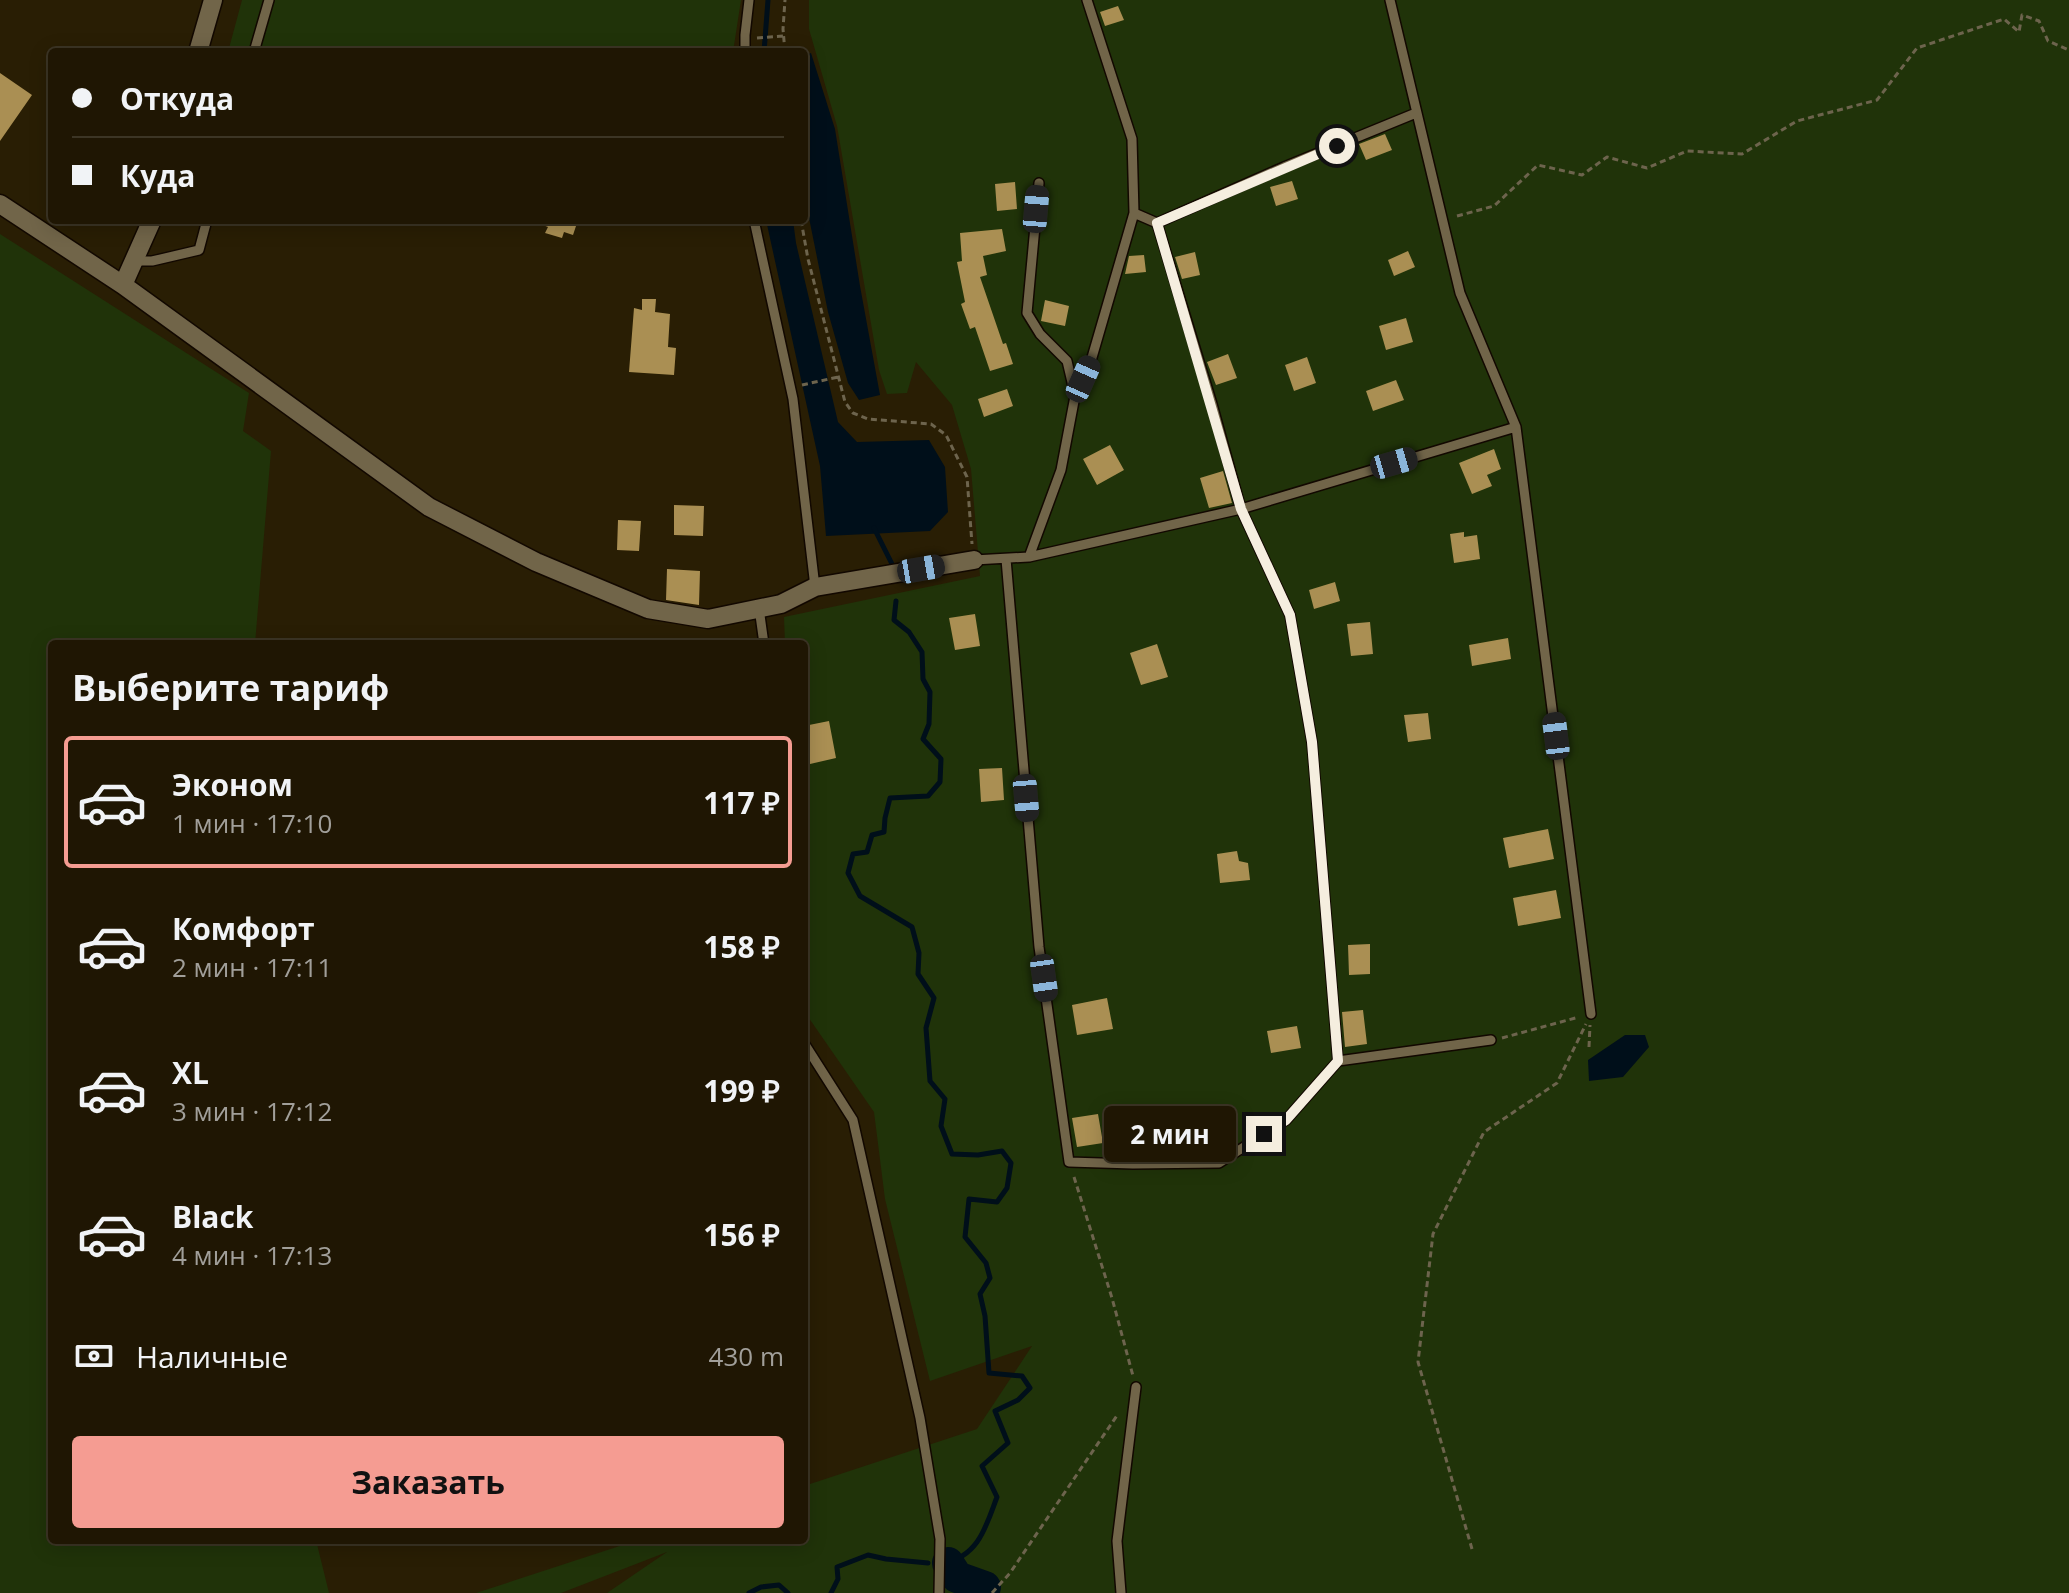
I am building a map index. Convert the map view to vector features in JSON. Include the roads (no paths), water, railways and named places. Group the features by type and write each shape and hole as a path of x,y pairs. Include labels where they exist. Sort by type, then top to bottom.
{"street":[{"path":"199,48 213,0"},
{"path":"0,204 123,285 429,507 536,562 648,609 708,619 781,604 815,587 974,560"},
{"path":"123,285 150,224"}],"lane":[{"path":"255,48 269,0"},
{"path":"745,48 749,0"},
{"path":"1029,557 1061,470 1075,396 1091,361 1134,213 1132,139 1087,0"},
{"path":"1390,0 1460,293 1516,427 1591,1014"},
{"path":"1134,213 1157,223 1416,113"},
{"path":"1039,183 1027,313 1040,334 1067,361 1075,396"},
{"path":"1157,223 1241,509 1290,615 1312,742 1338,1061"},
{"path":"134,261 152,261 199,250 206,224"},
{"path":"755,224 793,399 815,587"},
{"path":"974,560 1029,557 1241,509 1516,427"},
{"path":"1006,559 1039,947 1069,1162 1219,1163 1286,1120 1338,1061 1491,1040"},
{"path":"759,608 763,640"},
{"path":"808,1049 853,1120 920,1418 940,1539 939,1593"},
{"path":"1121,1593 1117,1541 1136,1387"}],"water":[{"path":"811,53 835,129 880,395 859,400 848,383 828,312 808,213 808,54"},
{"path":"767,224 794,224 838,422 857,442 929,440 945,467 948,512 930,531 826,536 820,466"},
{"path":"1625,1035 1645,1035 1649,1047 1623,1077 1589,1081 1588,1060"}],"waterway":[{"path":"764,48 768,0"},
{"path":"874,528 892,564"},
{"path":"896,601 894,620 909,632 922,652 923,679 930,692 929,724 923,739 941,759 940,782 928,796 890,798 884,832 872,835 867,852 853,854 848,873 860,896 912,927 919,953 918,974 934,998 926,1028 930,1081 945,1099 941,1126 952,1154 978,1155 1002,1151 1011,1163 1007,1188 997,1202 969,1199 965,1237 986,1263 990,1278 980,1294 985,1316 989,1373 1022,1376 1030,1388 1018,1400 995,1411 1008,1443 982,1466 997,1497 985,1529 966,1554 944,1563"},
{"path":"831,1593 838,1579 837,1567 868,1555 928,1563"},
{"path":"948,1563 957,1577 985,1587"},
{"path":"749,1593 761,1587 779,1585 788,1593"}]}
